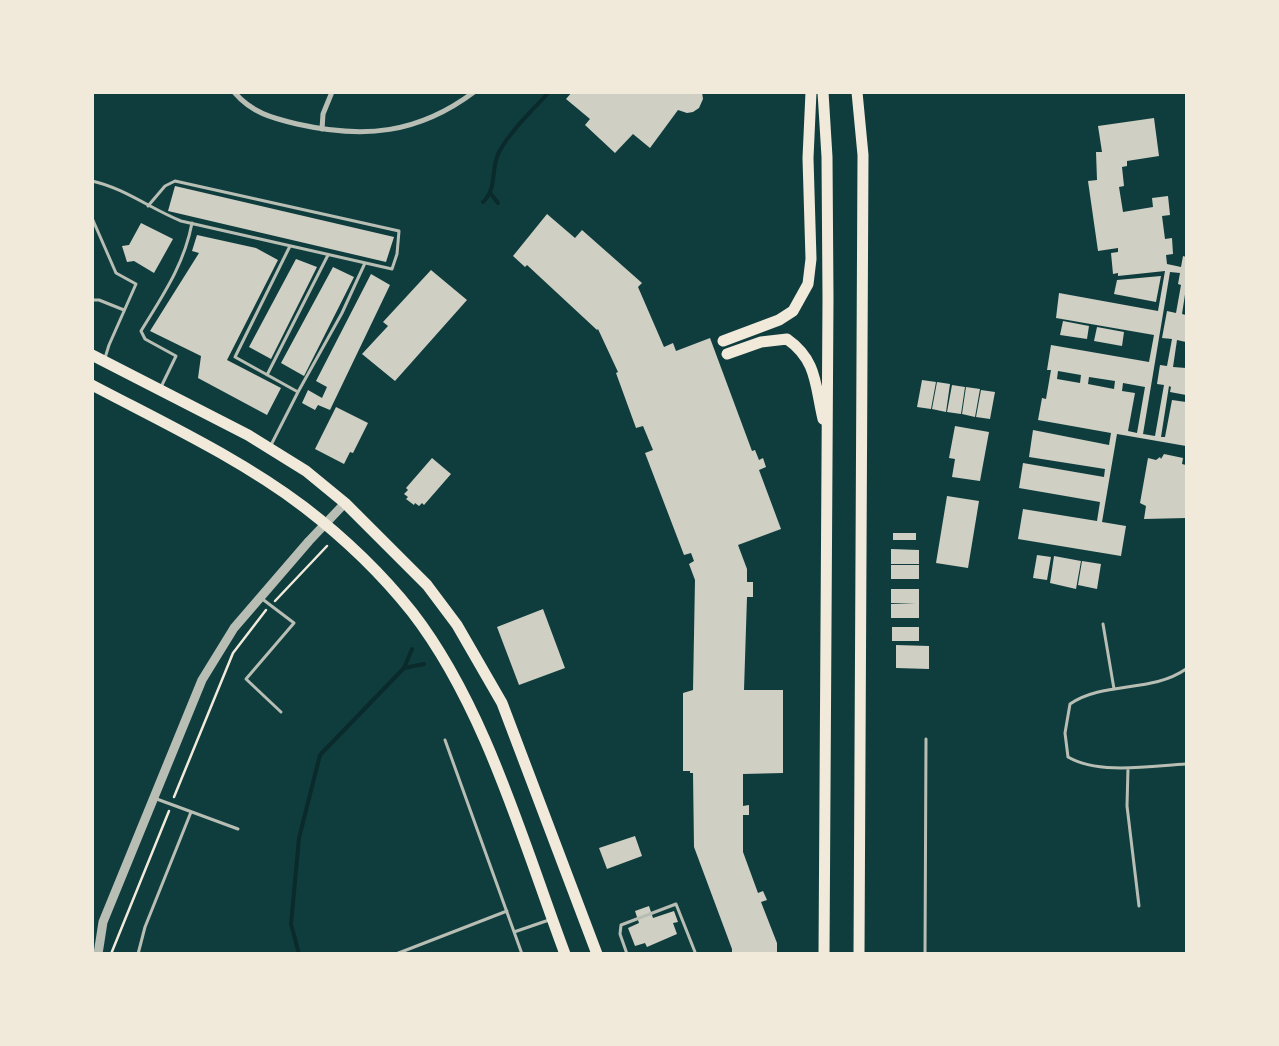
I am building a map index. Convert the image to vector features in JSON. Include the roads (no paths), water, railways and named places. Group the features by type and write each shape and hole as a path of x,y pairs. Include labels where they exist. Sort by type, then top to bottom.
{"main road":[{"path":"723,341 779,320 793,311 808,284 811,259 808,158 811,92"},
{"path":"822,92 827,158 828,438 824,954"},
{"path":"857,92 863,155 859,954"},
{"path":"727,354 775,339 787,339 800,348 809,360 828,438"},
{"path":"92,355 269,448 306,471 345,503 427,585 457,625 502,703 597,954"},
{"path":"92,385 276,487 325,524 372,567 412,612 454,677 472,712 494,764 565,954"}],"street":[{"path":"234,92 254,110 271,118 322,130 362,134 410,126 455,106 474,92"},
{"path":"322,130 323,114 332,92"},
{"path":"98,954 103,922 202,680 234,628 345,503"}],"lane":[{"path":"92,181 109,185 148,206 192,224 392,269 397,254 399,231 175,180 165,186 148,206"},
{"path":"93,219 116,273 136,284 108,345 104,361"},
{"path":"159,390 176,356 145,339 141,331 179,268 188,248 192,224"},
{"path":"290,246 235,357 298,392"},
{"path":"267,374 328,255"},
{"path":"269,448 342,313 365,263"},
{"path":"92,300 100,300 124,310"},
{"path":"261,597 294,623 246,679 281,712"},
{"path":"1103,624 1114,689"},
{"path":"1186,669 1158,681 1084,695 1070,704 1064,733 1068,757 1081,764 1128,768 1186,764"},
{"path":"925,954 926,739"},
{"path":"445,740 522,954"},
{"path":"1128,768 1127,806 1139,906"},
{"path":"153,798 238,828"},
{"path":"138,954 145,927 190,812"},
{"path":"626,954 620,934 621,925 676,904 695,952"},
{"path":"396,954 507,911"},
{"path":"514,932 552,919"}],"waterway":[{"path":"483,202 491,190 499,152 516,128 549,92"},
{"path":"491,194 498,203"},
{"path":"299,954 291,924 299,838 320,755 404,668 412,649"},
{"path":"404,668 424,664"}]}
